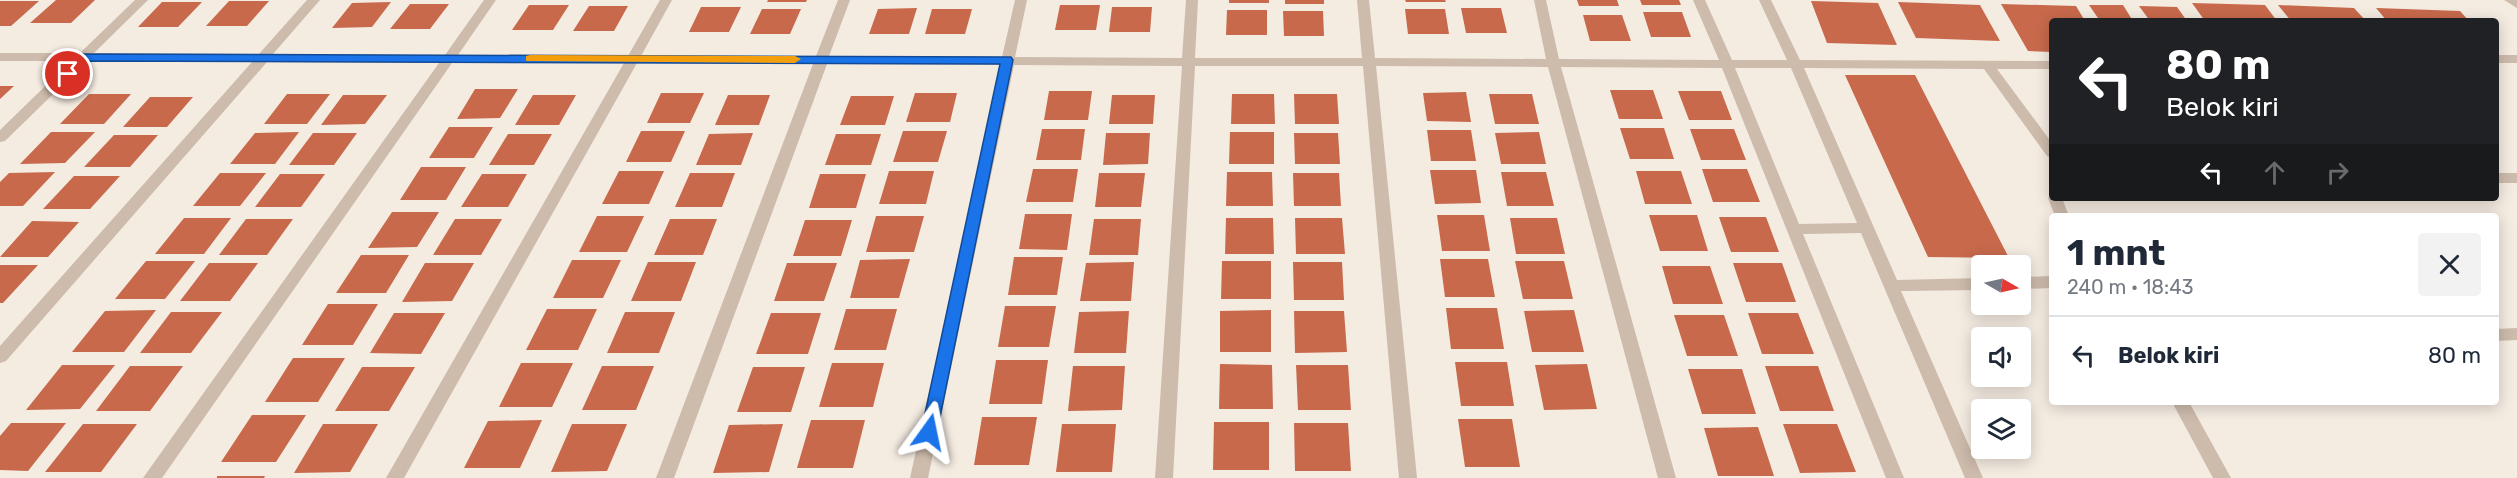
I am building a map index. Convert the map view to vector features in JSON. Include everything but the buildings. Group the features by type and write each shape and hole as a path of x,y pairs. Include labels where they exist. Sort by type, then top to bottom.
{"street":[{"path":"0,138 142,0"},
{"path":"0,357 314,0"},
{"path":"152,478 490,0"},
{"path":"395,478 666,0"},
{"path":"665,478 844,0"},
{"path":"919,478 1021,0"},
{"path":"1164,478 1192,0"},
{"path":"1363,0 1408,478"},
{"path":"1540,0 1554,64 1667,478"},
{"path":"1699,0 1894,478"},
{"path":"1765,0 1796,65 1974,478"},
{"path":"2510,0 2517,4"},
{"path":"0,57 2049,65"},
{"path":"2499,59 2517,59"},
{"path":"1988,65 2049,149"},
{"path":"2499,178 2517,178"},
{"path":"1793,229 1866,228"},
{"path":"2031,283 2049,282"},
{"path":"1891,286 1971,284"},
{"path":"2499,335 2517,334"},
{"path":"2182,405 2222,478"}],"slow traffic":[{"path":"530,58 795,59"}],"route":[{"path":"68,74 84,57 1007,60 929,432"}]}
